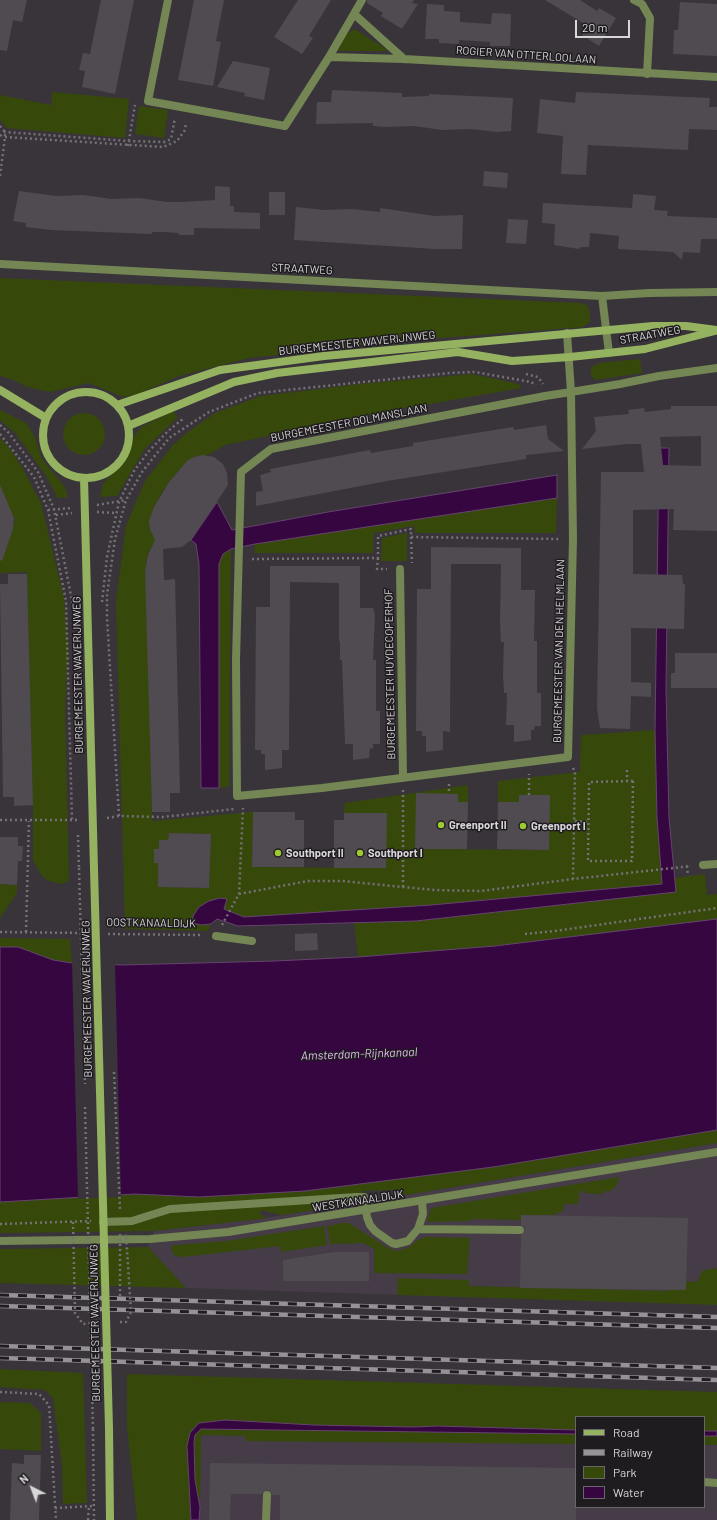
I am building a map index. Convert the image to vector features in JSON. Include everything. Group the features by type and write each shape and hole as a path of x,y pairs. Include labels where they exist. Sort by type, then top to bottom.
{"main road":[{"name":"STRAATWEG","path":"606,330 653,326 686,326 717,330"},
{"name":"BURGEMEESTER WAVERIJNWEG","path":"117,405 220,370 324,356 606,330"},
{"name":"STRAATWEG","path":"608,353 655,347 717,330"},
{"name":"BURGEMEESTER WAVERIJNWEG","path":"128,426 234,382 277,373 458,352 512,361 608,353"},
{"path":"0,390 46,418"},
{"path":"80,392 95,393 107,397 117,405 128,426 128,439 125,452 118,463 108,472 96,477 84,478 69,475 58,468 48,457 43,438 46,418 54,405 66,396 80,392"},
{"name":"BURGEMEESTER WAVERIJNWEG","path":"84,478 110,1520"}],"street":[{"path":"168,0 148,101 189,107 285,126 329,57 362,0"},
{"path":"634,0 642,4 650,18 647,74"},
{"path":"354,14 404,59"},
{"name":"ROGIER VAN OTTERLOOLAAN","path":"329,57 404,59 717,77"},
{"name":"STRAATWEG","path":"0,264 602,296 649,293 717,292"},
{"name":"STRAATWEG","path":"602,296 608,353"},
{"name":"BURGEMEESTER VAN DEN HELMLAAN","path":"241,796 568,757 573,539 572,392 567,333"},
{"name":"BURGEMEESTER DOLMANSLAAN","path":"241,796 236,660 241,472 271,449 542,397 717,368"},
{"name":"BURGEMEESTER HUYDECOPERHOF","path":"400,569 402,778"},
{"path":"703,865 717,864"},
{"path":"218,933 252,941"},
{"name":"WESTKANAALDIJK","path":"0,1241 118,1240 194,1236 266,1227 366,1211 717,1152"},
{"path":"103,1222 132,1221 170,1209 364,1197 370,1226 375,1232 392,1243 402,1243 408,1241 418,1229 423,1214 422,1201"},
{"path":"418,1229 520,1230"},
{"path":"705,1482 717,1482"},
{"path":"266,1520 267,1494"}],"path":[{"path":"128,146 136,99 148,101"},
{"path":"0,136 5,132 128,141 164,142 171,138 177,106"},
{"path":"5,137 128,146 163,147 177,141 185,130 189,107"},
{"path":"0,126 5,132 0,176"},
{"path":"119,816 107,626 108,595 115,540 124,506 142,472 169,438 209,412 258,393 266,392 448,373 475,372 531,382 536,385 542,397"},
{"path":"518,373 538,377 543,383 542,397"},
{"path":"102,606 107,557 115,513 119,502 138,466 168,432 188,415"},
{"name":"BURGEMEESTER WAVERIJNWEG","path":"0,425 10,434 38,472 56,515 73,608"},
{"path":"0,434 34,477 48,510 66,601 72,819"},
{"path":"238,556 378,558 378,536 411,529 411,537 573,539"},
{"path":"568,757 574,772 574,879"},
{"path":"529,795 530,762"},
{"path":"627,770 628,781"},
{"path":"402,778 403,888"},
{"path":"633,781 632,861 588,861 588,822 589,782 633,781"},
{"path":"218,933 232,904 239,894 243,808 241,796"},
{"path":"107,818 119,816 163,817 243,808"},
{"path":"106,811 107,826"},
{"path":"78,812 78,827"},
{"path":"0,820 78,820"},
{"path":"26,932 29,821"},
{"path":"575,821 588,822"},
{"name":"BURGEMEESTER WAVERIJNWEG","path":"78,834 85,1090"},
{"path":"687,866 688,876"},
{"path":"239,894 308,881 342,881 403,888 481,891 678,868"},
{"path":"525,934 717,908"},
{"path":"0,932 89,934"},
{"name":"OOSTKANAALDIJK","path":"105,934 218,933"},
{"name":"BURGEMEESTER WAVERIJNWEG","path":"85,1106 91,1323 94,1520"},
{"path":"0,1224 73,1222 75,1313 83,1324 91,1323"},
{"path":"120,1322 126,1322 131,1312 125,1228"},
{"path":"0,1392 39,1394 50,1405 56,1520"},
{"path":"88,1520 89,1506"},
{"path":"55,1508 94,1506"}],"shaded area":[{"path":"717,1143 717,1298 497,1298 186,1288 148,1247 154,1231 259,1219"},
{"path":"201,1429 575,1434 575,1508 705,1508 705,1436 717,1436 717,1520 182,1520"}],"green space":[{"path":"353,30 356,30 387,51 340,51 338,49 345,35"},
{"path":"52,92 129,99 125,138 7,128 0,120 0,95 51,105"},
{"path":"139,106 168,110 164,138 135,134"},
{"path":"0,278 581,303 588,306 590,322 583,327 404,341 249,358 179,376 138,394 123,397 89,383 50,392 27,387 14,380 0,376"},
{"path":"640,359 642,373 596,380 591,376 591,367 599,363"},
{"path":"472,374 519,384 521,388 373,414 225,445 208,455 194,457 183,466 169,482 160,496 150,518 150,529 156,540 149,551 146,563 152,821 253,812 252,867 385,868 386,813 344,813 345,803 468,785 468,802 458,802 458,794 415,849 549,850 549,795 520,795 519,802 498,802 498,781 580,772 581,735 655,730 657,817 662,884 431,905 244,917 224,909 201,925 211,924 208,931 125,929 116,601 126,526 145,481 173,445 188,432 215,413 261,396 360,384","holes":["169,833 211,834 209,888 158,887 158,863 154,863 154,849 159,849 159,840 168,840"]},
{"path":"0,410 26,423 34,435 42,459 65,487 68,497 58,498 45,474 15,433 0,420"},
{"path":"173,411 178,417 144,450 117,496 100,497 103,484 122,464 127,456 134,437 141,427"},
{"path":"80,413 88,413 96,416 102,422 105,434 102,446 96,452 88,455 80,455 72,452 66,446 63,438 63,430 66,422 72,416"},
{"path":"0,438 10,449 23,469 41,503 64,598 68,650 65,710 69,881 62,884 49,881 43,877 33,861 27,572 0,573 0,545 11,535 15,519 0,492"},
{"path":"557,498 556,533 415,533 414,526 374,533 373,553 254,553 255,544"},
{"path":"407,533 407,561 381,561 382,538"},
{"path":"231,549 229,787 219,788 219,564 223,554"},
{"path":"705,874 707,895 717,894 717,919 495,946 358,957 354,921 416,921 675,892 674,878"},
{"path":"0,884 17,885 17,893 0,918"},
{"path":"0,938 70,939 72,963 53,960 18,947 0,947"},
{"path":"717,1130 717,1143 406,1195 393,1190 362,1191 363,1202 283,1215 260,1210 261,1215 267,1218 154,1231 0,1233 0,1202 135,1194 199,1197 305,1191 493,1167"},
{"path":"619,1177 617,1185 611,1191 603,1191 603,1194 584,1193 584,1191 580,1191 578,1204 564,1204 563,1212 557,1212 557,1215 521,1215 521,1220 471,1219 470,1221 427,1222 431,1208"},
{"path":"349,1223 388,1248 397,1251 408,1248 418,1240 426,1237 470,1238 467,1274 374,1273 374,1249 363,1243 330,1244 327,1226"},
{"path":"324,1226 327,1245 281,1252 280,1246 182,1257 175,1256 171,1250 173,1245 226,1241"},
{"path":"148,1247 186,1288 0,1283 0,1249"},
{"path":"714,1268 717,1269 717,1305 397,1295 398,1278 469,1280 469,1286 669,1291 669,1281 697,1282 702,1271"},
{"path":"0,1369 83,1373 87,1503 63,1504 62,1465 53,1398 45,1390 0,1387"},
{"path":"127,1374 717,1392 717,1431 705,1431 705,1416 575,1416 575,1430 505,1427 497,1429 437,1426 314,1425 225,1420 199,1423 190,1433 187,1446 191,1520 137,1520 127,1427"},
{"path":"0,1402 30,1403 41,1413 41,1451 0,1449"},
{"path":"201,1429 575,1434 575,1444 245,1441 245,1436 201,1435 200,1507 195,1480 195,1435"},
{"path":"705,1436 717,1436 717,1445 705,1445"}],"water":[{"path":"659,448 669,448 666,689 669,818 676,892 416,921 238,926 217,919 211,924 201,925 193,923 193,916 199,907 209,901 220,898 227,899 224,909 244,917 431,905 662,884 657,817 655,730"},
{"path":"557,475 557,498 255,544 231,549 223,554 219,564 219,788 201,788 199,564 196,544 191,540 217,502 232,530 328,512"},
{"name":"Amsterdam-Rijnkanaal","path":"717,919 717,1130 493,1167 305,1191 199,1197 135,1194 0,1202 0,947 18,947 53,960 72,963 122,965 275,961 358,957 495,946"},
{"path":"225,1420 314,1425 437,1426 575,1430 575,1434 201,1429 195,1435 194,1443 195,1480 200,1507 199,1520 191,1520 187,1446 190,1433 199,1423"},
{"path":"705,1431 717,1431 717,1436 705,1436"}],"pier":[{"path":"72,961 115,963 121,1197 78,1199"}],"building":[{"path":"0,0 27,0 22,22 13,20 7,51 0,50"},
{"path":"101,0 134,0 115,94 82,87 85,71 79,70 83,53 90,54"},
{"path":"194,0 224,0 216,41 221,42 213,86 178,80"},
{"path":"298,0 331,0 309,36 313,38 302,54 274,37"},
{"path":"367,0 414,0 412,3 418,4 402,29 381,16 383,13 367,3"},
{"path":"545,0 580,0 597,11 599,8 616,18 599,46 582,35 588,26"},
{"path":"680,2 717,4 717,56 673,54 674,30 678,30"},
{"path":"427,4 444,5 444,11 460,12 460,22 491,24 492,13 511,14 510,46 490,46 490,42 459,40 459,44 439,43 439,39 425,39"},
{"path":"233,61 270,68 264,100 244,96 245,93 217,87"},
{"path":"332,90 402,93 402,97 429,96 429,94 513,98 511,131 497,132 470,129 442,130 414,126 386,127 373,126 373,123 316,124 317,102 331,102"},
{"path":"576,92 710,98 709,107 717,107 717,130 689,129 688,150 588,145 586,175 561,174 563,136 537,133 540,99 575,103"},
{"path":"484,171 508,173 507,188 483,186"},
{"path":"215,186 230,187 230,206 234,206 234,212 260,213 260,229 194,228 194,235 179,235 179,233 165,232 152,232 152,234 51,230 26,227 26,223 13,221 19,191 56,196 84,195 111,199 139,198 167,202 182,202 215,200"},
{"path":"269,192 285,192 285,215 269,215"},
{"path":"633,194 656,196 654,210 668,211 667,216 717,218 717,239 701,239 700,253 683,252 682,260 673,252 618,249 619,236 590,233 589,247 581,247 579,249 554,245 555,224 542,223 543,203 632,208"},
{"path":"296,207 324,210 352,209 380,212 380,208 435,216 463,215 462,249 435,249 294,240"},
{"path":"508,219 528,220 526,244 506,243"},
{"path":"671,406 717,406 717,531 673,530 674,509 633,510 633,574 682,575 683,584 685,584 684,629 631,628 631,682 651,683 651,697 631,696 630,729 600,728 597,708 601,472 644,472 641,444 582,449 596,431 594,417 629,414 628,410 644,408 645,412 671,409","holes":["701,436 701,466 663,465 660,437"]},
{"path":"546,425 548,439 564,451 526,455 526,459 387,481 256,506 256,492 263,491 260,475 271,472 270,469 370,450 371,453 413,446 413,443 513,427 514,430"},
{"path":"203,455 214,457 223,464 227,473 228,485 191,540 182,547 163,549 164,580 175,579 180,793 170,793 170,812 152,812 145,571 148,555 155,540 150,529 149,521 154,507 169,482 187,461 194,457"},
{"path":"0,485 14,518 13,529 2,561 0,560"},
{"path":"431,547 521,548 521,590 535,590 534,641 537,641 537,693 541,693 541,726 535,726 534,730 531,730 531,740 514,742 514,725 506,725 507,693 504,693 504,642 501,642 500,622 501,564 451,564 450,732 443,731 443,750 426,752 426,736 422,736 422,731 416,731 417,589 431,589"},
{"path":"270,566 360,566 360,608 373,608 375,615 373,660 376,660 376,711 380,711 380,744 373,744 373,749 370,748 369,758 353,760 353,744 345,744 342,660 340,660 339,641 339,583 290,582 289,750 282,750 282,768 265,770 265,754 261,754 261,750 255,750 256,607 270,607"},
{"path":"8,574 27,574 33,805 14,806 14,797 3,797 0,584 8,584"},
{"path":"675,653 717,653 717,688 671,688 671,673 675,673"},
{"name":"Greenport II","path":"416,793 458,794 458,802 468,802 467,849 415,849"},
{"name":"Greenport I","path":"519,795 550,795 549,850 497,849 498,802 519,802"},
{"name":"Southport II","path":"253,812 295,812 295,820 304,820 304,867 252,867"},
{"name":"Southport I","path":"344,813 387,813 386,868 334,868 334,820 344,820"},
{"path":"169,833 211,834 209,888 158,887 158,863 154,863 154,849 159,849 159,840 168,840"},
{"path":"0,837 18,837 18,846 23,846 22,861 18,861 17,885 0,884"},
{"path":"317,933 318,950 295,951 295,934"},
{"path":"521,1215 688,1218 686,1290 520,1288 521,1235 525,1230 525,1227 521,1225"},
{"path":"334,1252 369,1252 369,1281 283,1281 283,1260"},
{"path":"24,1455 41,1455 39,1520 10,1520 12,1463 24,1464"},
{"path":"210,1463 575,1468 576,1520 280,1520 280,1495 272,1495 270,1491 267,1490 262,1494 231,1494 230,1520 209,1520"}],"railway":[{"path":"0,1295 717,1317"},
{"path":"0,1306 717,1328"},
{"path":"0,1346 717,1368"},
{"path":"0,1358 717,1380"}],"place":[{"name":"Greenport II","path":"441,825"},
{"name":"Greenport I","path":"523,826"},
{"name":"Southport II","path":"278,853"},
{"name":"Southport I","path":"360,853"}]}
